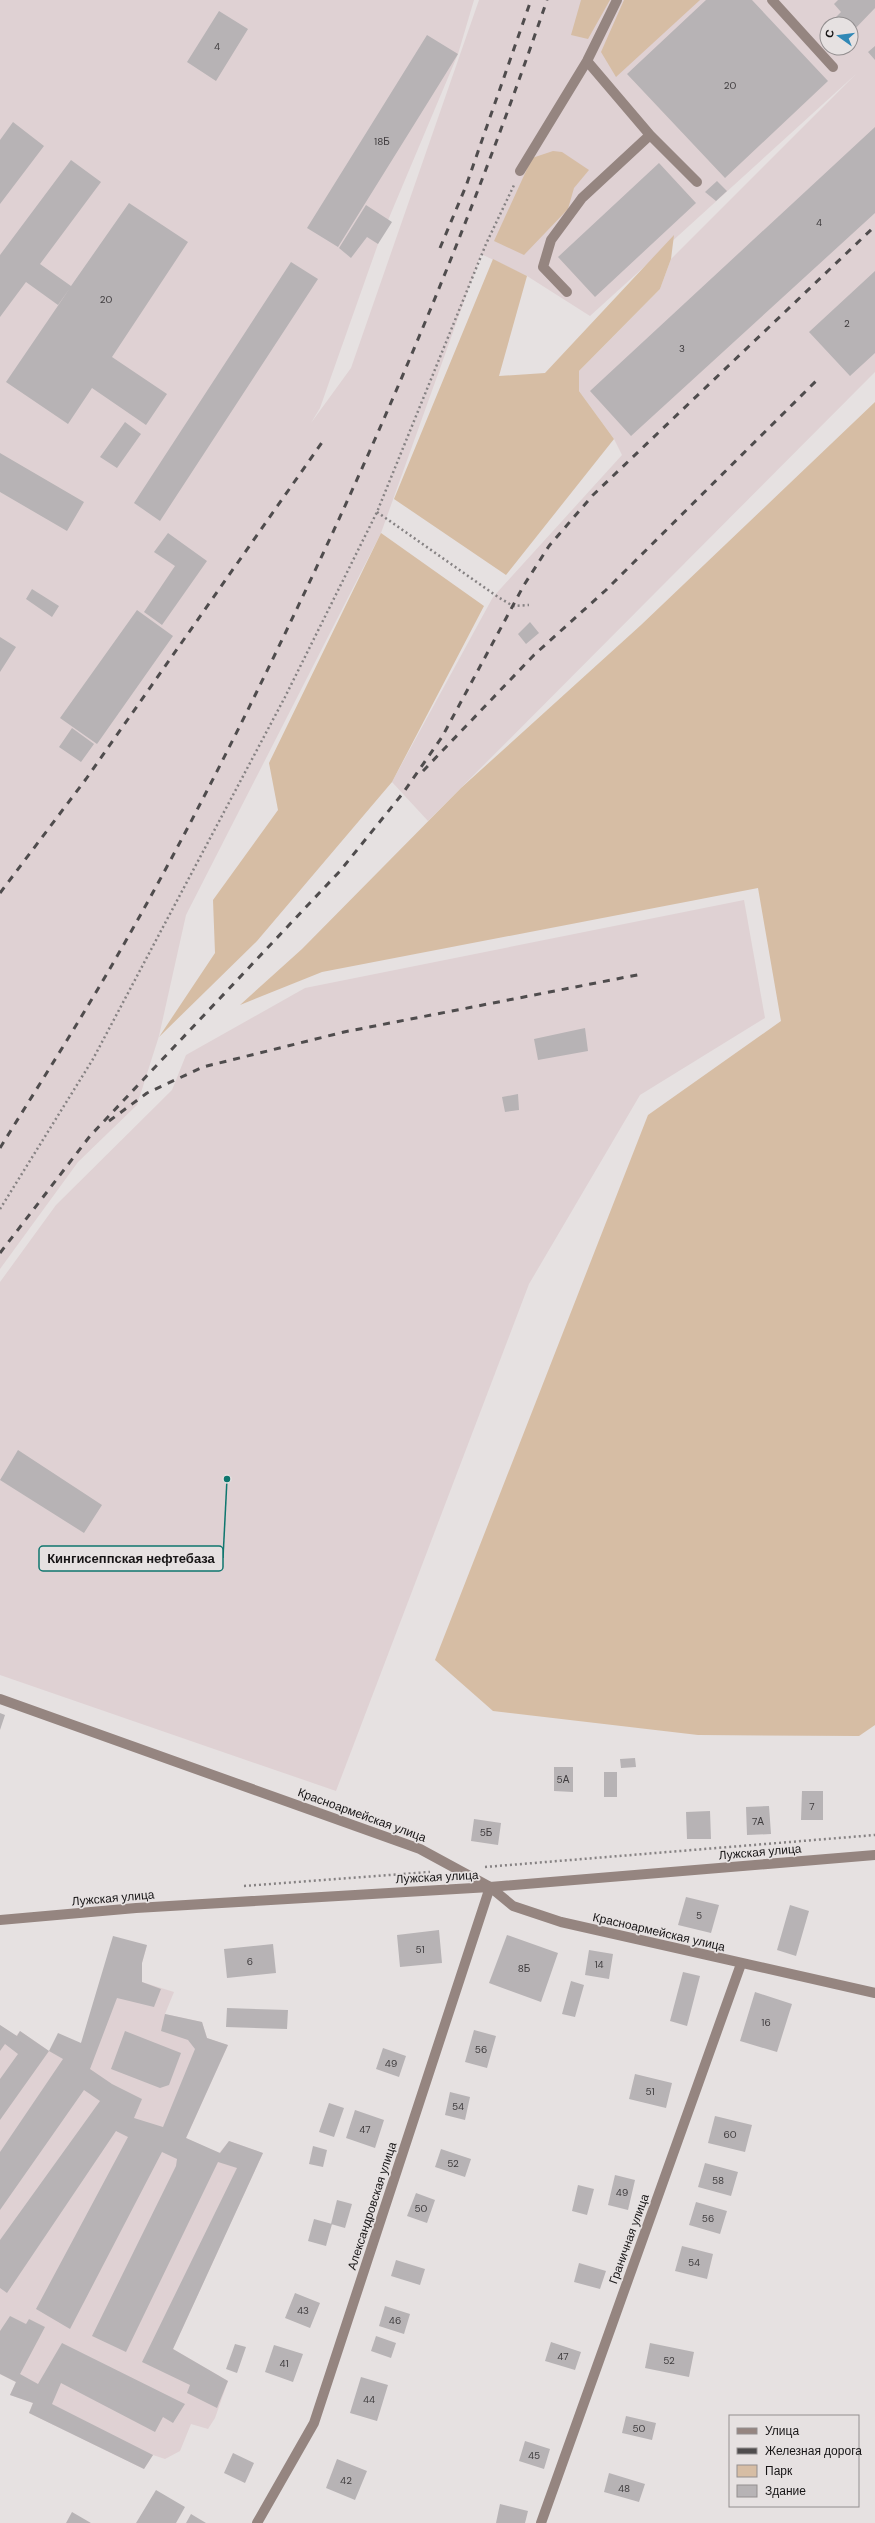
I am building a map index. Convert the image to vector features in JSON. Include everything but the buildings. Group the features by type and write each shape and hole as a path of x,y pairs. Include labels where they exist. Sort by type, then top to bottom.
{"street":[{"path":"520,172 587,60 617,0"},
{"path":"772,0 833,67"},
{"path":"587,60 650,135 697,182"},
{"path":"568,292 543,267 551,240 582,198 650,135"},
{"name":"Красноармейская улица","path":"0,1699 420,1849 490,1887 513,1906 561,1922 741,1964 875,1993"},
{"name":"Лужская улица","path":"0,1920 136,1908 490,1887 875,1855"},
{"name":"Александровская улица","path":"257,2523 314,2423 490,1887"},
{"name":"Граничная улица","path":"541,2523 741,1964"}],"path":[{"path":"0,1209 93,1059 116,1018 285,698 377,512 486,244 520,172"},
{"path":"377,512 498,597 513,606 529,605"}],"shaded area":[{"path":"0,0 474,0 458,54 378,244 320,408 311,423 351,368 479,0 875,0 875,372 428,821 392,782 493,597 622,455 614,439 579,391 579,371 660,289 671,259 856,74 590,316 527,276 481,254 381,533 186,915 159,1036 137,1105 78,1162 0,1269"},
{"path":"744,900 765,1018 640,1095 529,1284 336,1791 0,1675 0,1282 56,1205 172,1090 186,1055 305,988"},
{"path":"147,1945 142,1963 142,1982 174,1992 165,2014 202,2022 207,2038 228,2045 186,2138 219,2153 229,2141 263,2153 173,2349 228,2381 215,2418 208,2429 191,2424 180,2451 165,2459 153,2455 144,2469 29,2413 33,2403 10,2395 16,2382 0,2374 0,2025 16,2036 20,2031 49,2051 81,2043"}],"green space":[{"path":"581,0 610,0 588,39 571,35"},
{"path":"624,0 700,0 616,77 601,52"},
{"path":"553,151 562,152 589,170 574,188 568,209 524,255 494,241 532,158"},
{"path":"674,235 671,259 660,289 579,371 579,391 614,439 506,575 394,499 493,259 527,276 499,376 545,373"},
{"path":"875,402 875,1725 859,1736 698,1735 493,1711 435,1660 648,1115 781,1021 758,888 322,972 240,1005 302,949 461,788 641,625"},
{"path":"381,533 484,606 392,782 257,941 159,1037 215,953 213,900 278,810 269,763"}],"railway":[{"path":"440,248 466,186 531,0"},
{"path":"0,1148 91,1001 144,908 259,688 302,598 370,451 433,303 492,152 547,0"},
{"path":"0,1253 90,1136 340,871 403,793 442,737 524,585 549,546 593,495 875,226"},
{"path":"423,771 534,655 606,590 817,380"},
{"path":"0,893 86,779 323,441"},
{"path":"109,1121 147,1093 203,1067 344,1032 642,974"}],"place":[{"name":"Кингисеппская нефтебаза","path":"227,1479"}]}
